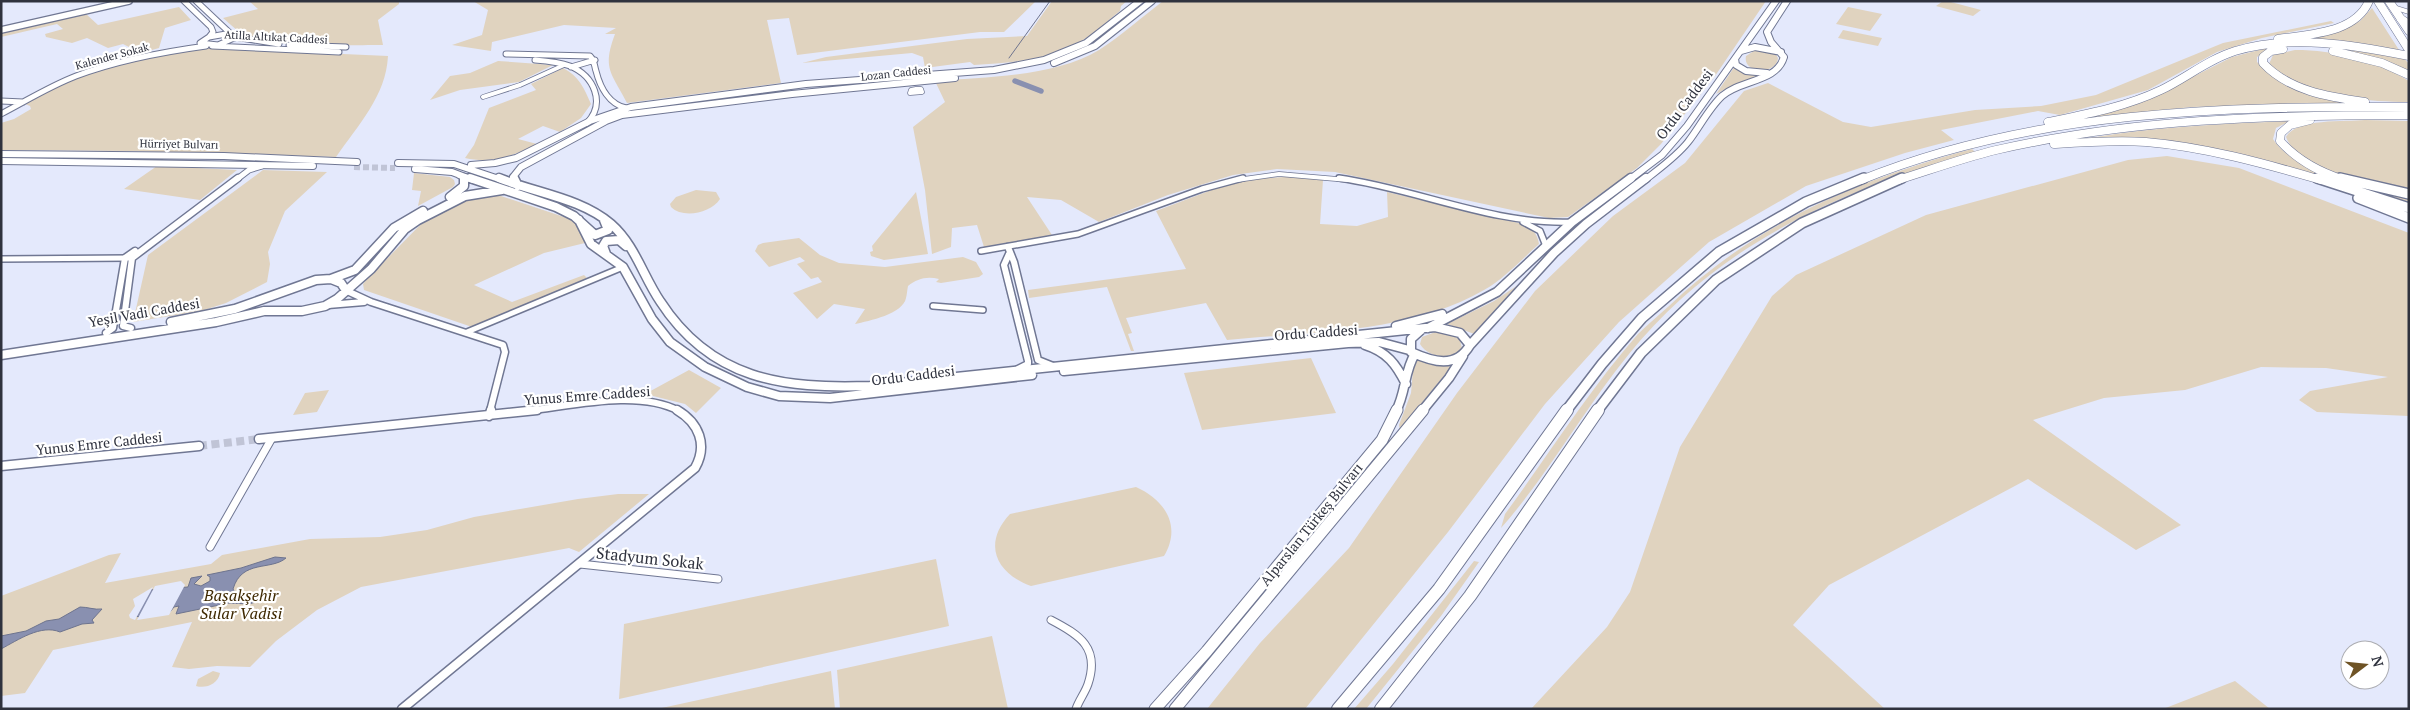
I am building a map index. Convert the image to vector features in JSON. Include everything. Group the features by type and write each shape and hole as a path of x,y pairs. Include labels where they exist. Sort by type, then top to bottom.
{"highway":[{"path":"2164,88 2197,66 2222,53 2256,43 2348,24 2364,14 2369,1"},
{"path":"2378,1 2409,50"},
{"path":"2391,4 2409,31"},
{"path":"2401,19 2409,24"},
{"path":"1886,170 1892,162 1929,150 2110,108 2164,88 2226,55 2260,46 2288,44 2331,45 2409,56"},
{"path":"2409,75 2370,60 2316,49 2279,49 2267,53 2263,60 2266,67 2275,74 2304,88 2345,99 2409,106"},
{"path":"1338,709 1392,648 1437,592 1597,370 1642,318 1700,267 1752,232 1822,195 1886,170 1996,139 2117,119 2256,108 2409,106"},
{"path":"1381,709 1470,597 1613,390 1641,353 1687,304 1742,260 1792,228 1864,193 1933,168 2045,140 2143,125 2268,116 2409,117"},
{"path":"2409,117 2305,121 2290,125 2279,136 2288,150 2321,170 2360,184 2409,194"},
{"path":"1933,168 1965,164 2062,143 2097,140 2155,143 2216,152 2281,168 2409,208"},
{"path":"2155,143 2218,154 2262,165 2409,218"}],"main road":[{"path":"1,29 120,1"},
{"path":"1,29 129,1"},
{"name":"Lozan Caddesi","path":"624,112 792,86 1021,65 1054,58 1085,43 1140,1"},
{"name":"Lozan Caddesi","path":"624,112 1026,70 1067,60 1095,46 1152,1"},
{"name":"Ordu Caddesi","path":"579,220 591,244 623,267 652,319 670,342 683,353 723,378 747,387 794,398 830,398 1232,353 1358,343 1379,342 1412,352 1410,341 1412,335 1482,301 1512,280 1572,222 1642,171 1669,148 1776,1"},
{"path":"1735,59 1736,65 1746,71 1774,73 1784,61 1781,52 1771,42 1767,32 1787,1"},
{"path":"1741,51 1755,47 1781,52"},
{"name":"Ordu Caddesi","path":"1467,350 1569,239 1672,158 1687,143 1722,96 1740,85 1774,73"},
{"path":"792,86 801,88 792,94"},
{"path":"521,167 512,166 605,114 624,112"},
{"path":"518,186 514,177 521,167 624,112"},
{"name":"Hürriyet Bulvarı","path":"1,154 245,156 356,164 237,165 1,161"},
{"path":"531,154 494,164 396,165 452,172 556,207 579,220 595,235 608,230 604,220"},
{"path":"237,165 225,164 224,161 232,157 245,156"},
{"path":"456,164 488,173 518,186"},
{"path":"331,279 347,275 359,267 394,228 405,220 459,192 464,186 464,178 452,172"},
{"name":"Ordu Caddesi","path":"518,186 575,204 604,220 621,234 664,308 682,332 717,361 761,379 799,387 838,388 1426,328 1453,330 1464,336 1467,350"},
{"path":"331,279 341,283 345,290 370,268 405,229 418,220 466,196 502,190"},
{"path":"606,254 604,243 614,239 619,240 631,251"},
{"name":"Yeşil Vadi Caddesi","path":"1,350 220,313 249,305 309,282 331,279"},
{"path":"283,310 278,302 289,289"},
{"name":"Yeşil Vadi Caddesi","path":"1,355 216,322 264,311 302,311 325,306 337,299 345,290"},
{"path":"1345,336 1424,320 1482,301"},
{"path":"1358,343 1376,348 1394,361 1406,384"},
{"path":"1412,352 1443,361 1467,350"},
{"name":"Alparslan Türkeş Bulvarı","path":"1175,709 1449,378 1467,350"},
{"name":"Alparslan Türkeş Bulvarı","path":"1155,709 1201,658 1382,440 1397,414 1406,384 1412,352"}],"street":[{"name":"Atilla Altıkat Caddesi","path":"184,1 212,27 213,32 208,37"},
{"name":"Atilla Altıkat Caddesi","path":"196,1 233,36 273,44 346,47"},
{"path":"2391,4 2409,12"},
{"path":"233,36 228,42 209,46 201,44 208,37 233,36"},
{"name":"Kalender Sokak","path":"1,113 52,84 85,70 201,42"},
{"name":"Atilla Altıkat Caddesi","path":"209,46 339,52"},
{"name":"Kalender Sokak","path":"19,103 58,83 91,70 126,61 209,46"},
{"path":"506,54 574,54 590,56 595,60 597,74 612,102 624,112"},
{"path":"483,98 520,85 562,64 564,58 574,54"},
{"path":"501,58 541,60 562,64 585,74 599,101 598,110 587,123"},
{"path":"571,67 595,60"},
{"path":"1,102 19,103"},
{"path":"106,333 113,328 129,258 244,169 237,165"},
{"path":"1,259 129,258 249,170 267,165"},
{"path":"981,251 1009,250 1078,234 1217,184 1260,175 1344,178 1494,214 1546,223 1572,222"},
{"path":"1494,214 1535,228 1543,236 1546,246"},
{"path":"1009,250 1014,262 1038,360 1056,366"},
{"path":"1009,250 1004,265 1028,361 1028,364 1024,367 1013,371"},
{"path":"129,258 123,326 131,328"},
{"path":"467,332 623,267"},
{"path":"345,290 371,302 499,342 506,348 489,416"},
{"path":"325,306 349,302 371,302"},
{"path":"933,306 982,310"},
{"name":"Yunus Emre Caddesi","path":"259,440 645,401 674,407 687,415 696,426 702,444 702,457 695,468 402,709"},
{"path":"210,547 272,438"},
{"name":"Yunus Emre Caddesi","path":"1,466 199,446"},
{"name":"Stadyum Sokak","path":"580,564 718,579"},
{"path":"1051,620 1078,634 1087,643 1091,653 1089,681 1076,709"}],"green space":[{"path":"249,1 399,1 399,4 378,20 383,45 314,45 262,40 248,36 238,31 223,18 258,9"},
{"path":"473,1 1036,1 1004,32 980,32 797,55 789,18 767,20 781,83 627,103 610,70 609,55 615,34 605,34 616,28 564,25 492,42 491,51 452,45 482,35 488,10"},
{"path":"1052,1 1127,1 1121,6 1120,11 1082,41 1064,50 1039,58 974,65 970,62 925,68 923,57 912,53 802,63 826,57 967,39 1027,36"},
{"path":"1163,1 1766,1 1715,76 1661,144 1637,168 1568,217 1549,218 1335,172 1277,169 1233,175 1168,195 1099,222 1061,200 1027,197 1052,235 984,247 977,225 952,228 951,247 932,254 925,190 913,127 945,102 935,81 997,77 1062,66 1081,59 1107,45"},
{"path":"1943,1 1981,10 1973,16 1936,6"},
{"path":"179,7 191,20 165,28 159,48 141,53 123,44 108,48 87,38 72,43 46,37 45,34 63,29 57,24 1,37 1,32 85,13 98,25"},
{"path":"1848,7 1882,14 1870,31 1836,24"},
{"path":"2372,8 2401,53 2273,42 2347,27 2360,21"},
{"path":"2331,21 2334,23 2262,38 2217,52 2148,90 2060,115 2038,111 1941,130 1954,140 1905,153 1806,186 1709,242 1619,322 1545,404 1448,532 1305,709 1207,709 1260,643 1349,548 1457,393 1535,291 1613,216 1685,163 1744,91 1768,83 1843,122 1871,127 1975,110 2041,106 2096,95 2223,43"},
{"path":"1843,30 1882,38 1878,46 1838,38"},
{"path":"2329,47 2403,57 2409,64 2409,73 2331,50"},
{"path":"212,48 388,56 382,84 370,110 336,157 129,151 1,150 1,123 14,119 31,109 30,106 25,104 47,92 115,65 163,54"},
{"path":"1757,49 1775,53 1778,58 1776,64 1766,70 1754,69 1749,66 1746,62 1746,56"},
{"path":"2269,49 2257,57 2257,62 2276,78 2353,103 2192,107 2076,119 2147,100 2232,57"},
{"path":"2295,50 2340,54 2383,67 2409,81 2409,102 2354,99 2317,91 2283,75 2269,64 2273,55"},
{"path":"498,61 553,65 519,82 460,90 430,100 450,76 470,73"},
{"path":"1735,66 1750,74 1760,76 1736,84 1716,94"},
{"path":"563,68 577,79 591,104 581,118 560,132 543,126 518,139 537,144 520,152 494,159 475,160 465,158 474,145 489,108 536,90 531,84"},
{"path":"2365,120 2409,121 2409,191 2359,181 2322,168 2294,150 2286,137 2291,131 2310,124"},
{"path":"2290,121 2276,128 2273,139 2283,151 2298,161 2335,176 2409,195 2409,207 2242,157 2089,138 2164,129"},
{"path":"1972,149 1975,152 1925,167 1830,203 1743,251 1702,281 1664,315 1629,354 1518,508 1501,528 1505,514 1620,355 1642,330 1702,277 1737,251 1773,228 1810,208 1888,175"},
{"path":"2167,156 2239,168 2409,233 2409,416 2317,412 2299,400 2310,391 2388,377 2326,368 2261,367 2185,390 2104,398 2033,420 2181,525 2136,550 2028,479 1829,585 1793,625 1885,709 1531,709 1607,627 1630,592 1680,447 1772,296 1796,275 1926,215 2128,160"},
{"path":"157,166 237,170 200,200 124,189"},
{"path":"263,170 327,172 285,211 268,252 270,264 267,282 226,303 201,311 133,322 148,255"},
{"path":"414,173 450,177 454,180 455,184 453,187 418,206 421,191 412,190"},
{"path":"1304,176 1323,180 1320,224 1357,226 1388,217 1387,192 1519,223 1532,230 1537,236 1539,244 1499,280 1484,290 1455,304 1425,315 1392,323 1326,332 1227,340 1206,303 1126,318 1132,333 1128,334 1134,351 1131,351 1107,287 1029,298 1028,290 1186,269 1156,211 1230,183 1264,178"},
{"path":"696,190 716,192 720,199 710,208 697,213 682,213 671,207 670,204 676,197"},
{"path":"916,192 928,254 884,260 871,256 872,246"},
{"path":"495,194 576,221 585,243 544,253 474,285 512,302 584,275 587,278 472,327 364,290 363,284 368,278 424,221 470,197"},
{"path":"799,238 820,255 839,263 885,267 963,257 976,262 983,274 979,277 941,283 936,282 939,279 934,278 918,280 908,286 904,304 885,316 868,321 855,324 865,309 834,304 817,319 793,293 822,282 818,277 811,279 797,264 805,261 800,257 769,267 755,251 758,245 763,243"},
{"path":"1521,283 1477,335 1447,324 1494,301"},
{"path":"1438,331 1451,334 1460,340 1462,348 1452,355 1446,356 1434,355 1424,349 1420,344 1422,337"},
{"path":"1311,358 1336,413 1202,430 1184,373"},
{"path":"1414,358 1429,364 1452,366 1400,430 1399,425 1411,393"},
{"path":"689,370 721,388 696,413 685,404 645,394"},
{"path":"329,390 317,412 293,415 305,393"},
{"path":"1136,487 1155,499 1168,515 1171,524 1171,534 1164,556 1031,586 1009,573 997,556 995,547 997,536 1001,525 1010,514"},
{"name":"Başakşehir Sular Vadisi","path":"618,494 649,494 579,552 569,548 361,587 317,610 276,641 250,667 217,666 189,669 172,667 192,622 53,650 25,693 1,696 1,596 109,555 121,553 105,583 211,564 222,555 310,539 380,537 427,530 474,517"},
{"path":"936,559 949,626 619,699 624,624"},
{"path":"1474,561 1479,562 1441,616 1366,709 1354,709 1393,664"},
{"path":"992,636 1008,709 840,709 837,670"},
{"path":"213,671 220,673 214,683 207,686 196,686 198,679"},
{"path":"831,671 835,709 657,709"},
{"path":"2235,681 2270,709 2163,709"}],"water":[{"path":"275,557 286,558 280,562 250,569 243,573 233,589 237,596 245,598 268,592 272,597 249,604 229,603 176,614 179,606 174,607 170,612 142,617 131,616 150,590 188,587 191,578 202,576 194,584 201,586 210,581 210,577 207,575 241,568"},
{"path":"80,607 102,609 92,620 94,623 82,624 60,632 53,630 37,631 1,649 1,636 26,631 46,621 59,619"}],"pier":[{"path":"181,581 185,585 169,615 137,620 155,586"},
{"path":"153,587 135,620 130,618 129,615 135,606 133,599"}],"waterway":[{"path":"1009,58 1050,1"},
{"path":"1015,81 1041,91"}],"tunnel":[{"path":"354,167 395,168"},
{"path":"199,446 259,439"}]}
